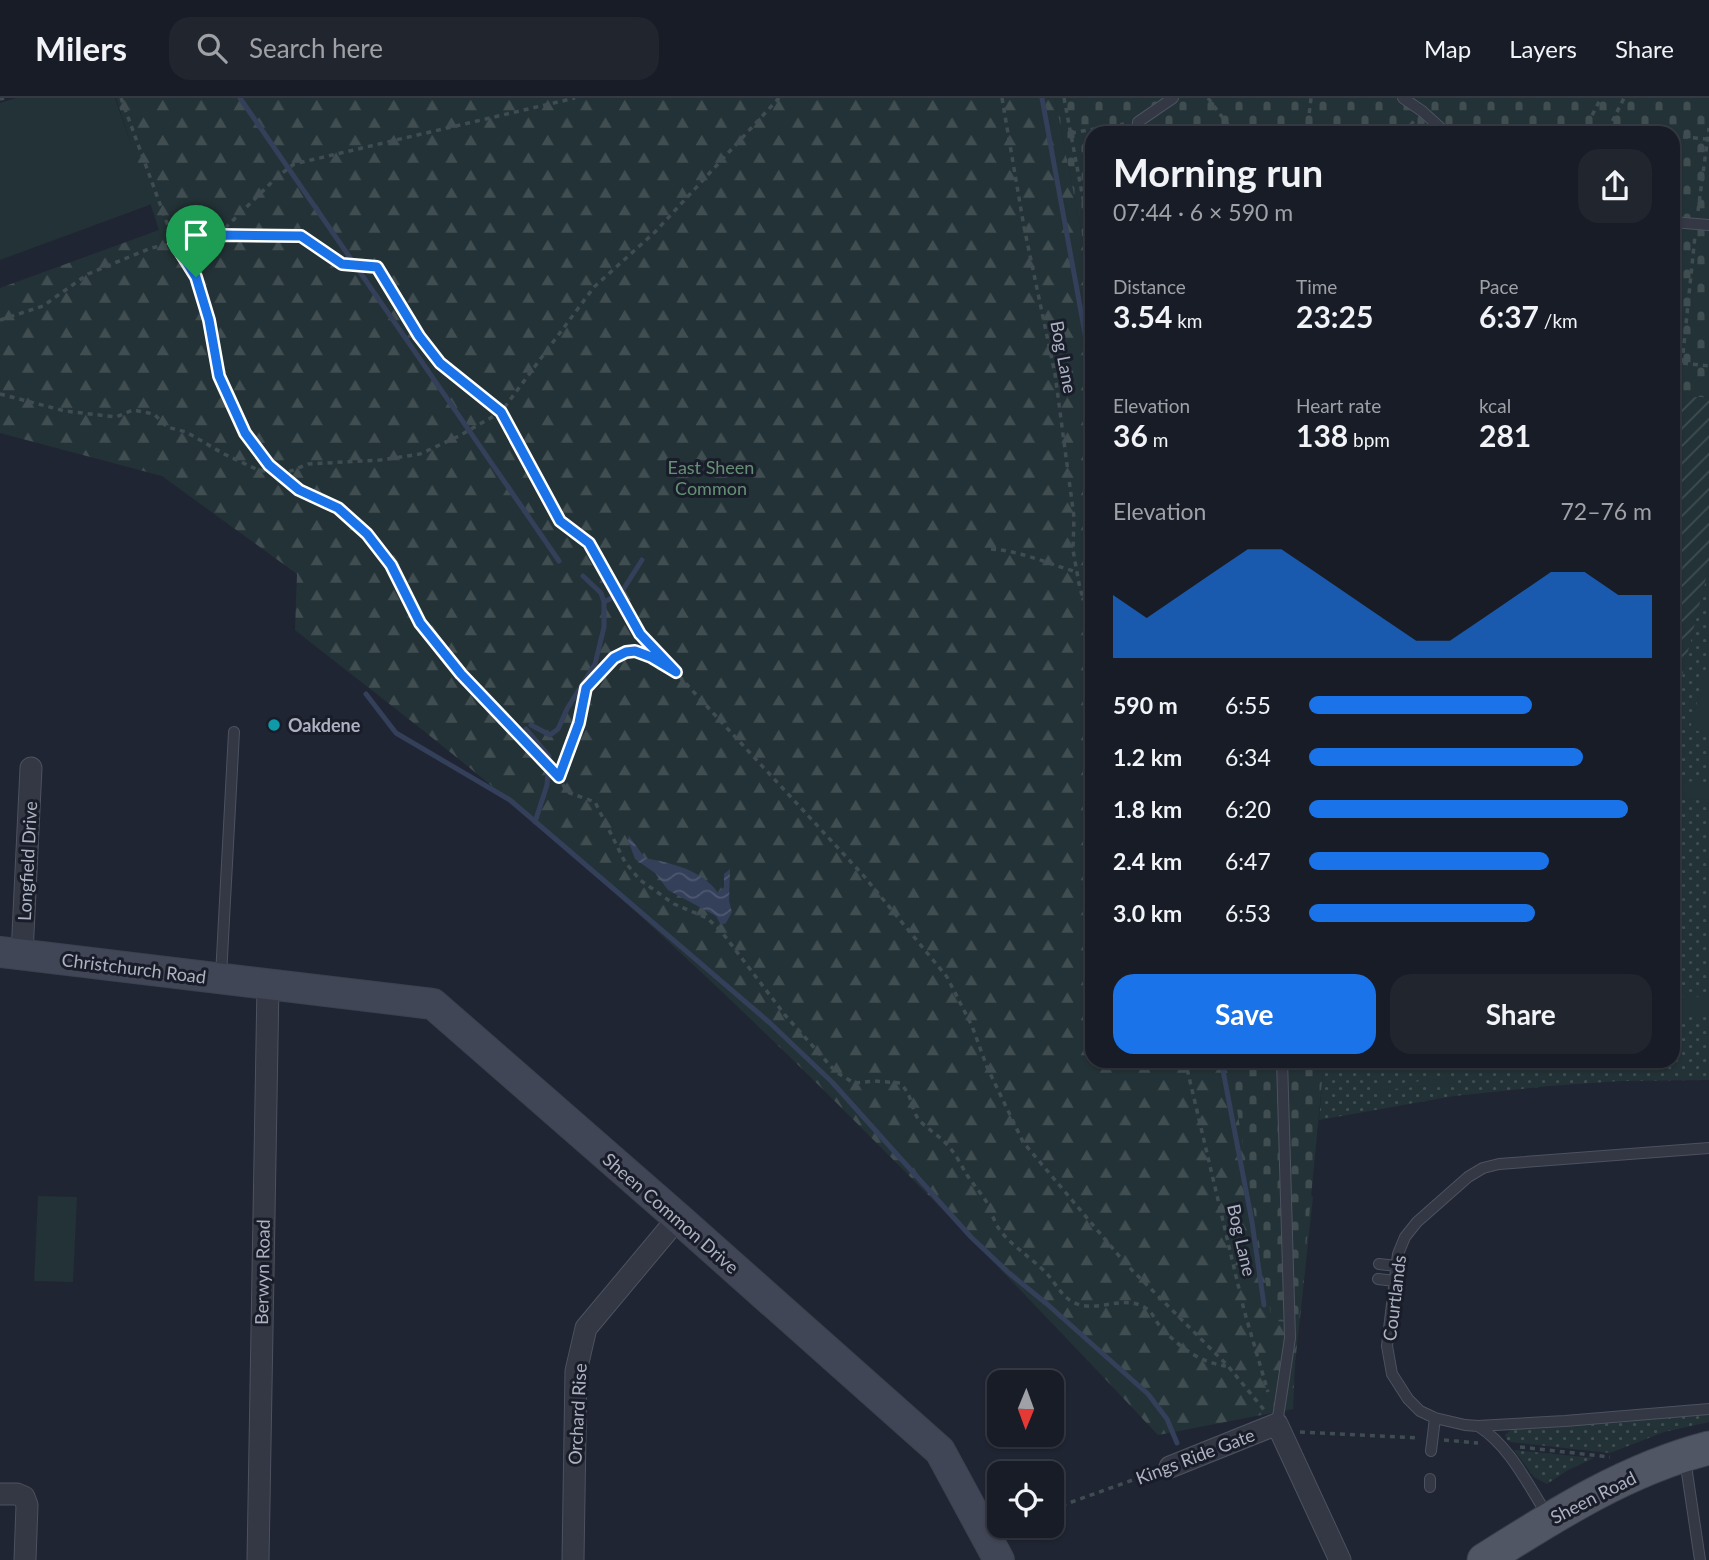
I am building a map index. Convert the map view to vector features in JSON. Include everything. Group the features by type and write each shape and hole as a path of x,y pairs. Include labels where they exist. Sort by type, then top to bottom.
{"main road":[{"name":"Sheen Road","path":"1484,1560 1550,1518 1612,1484 1697,1452"}],"street":[{"name":"Longfield Drive","path":"11,953 31,768"},
{"name":"Christchurch Road","path":"11,953 268,985"},
{"name":"Sheen Common Drive","path":"268,985 433,1004 940,1451 999,1560"},
{"name":"Berwyn Road","path":"258,1560 268,985"},
{"name":"Orchard Rise","path":"573,1560 576,1371 586,1328 678,1218"},
{"name":"Kings Ride Gate","path":"1170,1467 1277,1424 1340,1560"},
{"path":"0,1494 17,1494 24,1497 27,1504 25,1560"}],"lane":[{"path":"1138,126 1173,98"},
{"path":"1403,98 1438,126"},
{"path":"1680,223 1709,225"},
{"path":"221,979 234,732"},
{"path":"1277,1424 1290,1338 1282,1068"},
{"name":"Courtlands","path":"1709,1148 1499,1164 1483,1168 1468,1177 1417,1222 1405,1237 1398,1254 1387,1346 1392,1374 1408,1399 1420,1411 1457,1424 1478,1426 1565,1421 1709,1409"},
{"path":"1380,1264 1397,1266"},
{"path":"1378,1279 1395,1280"},
{"path":"1431,1451 1435,1418"},
{"path":"1478,1426 1491,1434 1501,1446 1550,1518"},
{"path":"1697,1452 1700,1560"}],"path":[{"path":"121,98 174,242 196,277 209,320 219,376 245,433 269,465 299,490 338,508 367,534 391,565 420,623 453,664 559,777 567,792 595,802 625,862 640,880 674,904 707,918 721,931 785,1015 836,1072 854,1083 900,1083 908,1091 914,1103 914,1111 950,1148 987,1203 1001,1233 1046,1273 1061,1292 1072,1302 1097,1307 1120,1301 1138,1303 1151,1311 1155,1320 1174,1342 1193,1355 1228,1366"},
{"path":"218,235 294,164 575,98"},
{"path":"0,394 65,411 116,417 133,410 154,414 167,427 186,432 256,469 281,475 308,464 380,460 420,454 501,412 594,287 654,232 779,98"},
{"name":"Bog Lane","path":"1002,98 1024,227 1055,374 1074,517 1073,550 1085,598"},
{"path":"1064,98 1085,208"},
{"path":"1208,98 1229,126"},
{"path":"1308,126 1311,98"},
{"path":"1587,126 1601,98"},
{"path":"1610,126 1624,98"},
{"path":"1709,128 1682,363 1709,366"},
{"path":"1071,133 1085,132"},
{"path":"1680,137 1708,139"},
{"path":"0,320 43,306 88,274 151,248 218,235 301,236 342,264 377,267 419,336 440,363 501,412 560,521 589,543 640,634 863,875 947,977 972,1026 987,1067 1023,1142 1125,1263 1228,1366 1277,1424 1299,1432 1432,1439 1615,1458"},
{"path":"991,549 1034,556 1077,572"},
{"path":"559,777 579,723 586,688 614,658 635,651 676,672"},
{"name":"Bog Lane","path":"1187,1068 1244,1310 1277,1424"},
{"name":"Kings Ride Gate","path":"1064,1504 1170,1467"}],"green space":[{"path":"16,98 115,98 152,204 0,260 0,103"},
{"name":"East Sheen Common","path":"116,98 1055,98 1085,251 1085,1068 1230,1068 1240,1122 1313,1197 1295,1364 1293,1409 1158,1435 929,1195 692,963 499,792 295,630 297,574 162,476 0,433 0,288 159,230"},
{"path":"1055,98 1709,98 1709,398 1680,396 1680,126 1085,126 1085,251"},
{"path":"1680,396 1709,398 1709,566 1680,684"},
{"path":"1709,566 1709,1080 1620,1081 1549,1086 1454,1096 1319,1120 1323,1068 1680,1068 1680,684"},
{"path":"1709,657 1709,734 1690,729"},
{"path":"1680,781 1709,782 1709,800 1680,799"},
{"path":"1680,996 1709,997 1709,1015 1680,1015"},
{"path":"1230,1068 1323,1068 1299,1322 1272,1321"},
{"path":"1452,1078 1453,1083 1374,1091 1373,1086"},
{"path":"38,1196 77,1197 73,1282 34,1281"},
{"path":"1709,1413 1709,1422 1664,1432 1610,1453 1511,1442 1505,1435 1512,1429"},
{"path":"1514,1450 1594,1458 1547,1484 1534,1477"}],"water":[{"path":"629,836 645,858 676,865 695,873 718,893 724,887 724,874 730,869 729,901 732,912 726,923 721,925 716,916 668,890 655,873 635,859"}],"waterway":[{"path":"240,98 559,561"},
{"path":"1042,98 1085,334"},
{"path":"604,602 621,593 642,560"},
{"path":"531,725 550,735 558,729 595,664 604,627 604,602 601,593 583,576"},
{"path":"366,694 396,733 510,800 770,1023 832,1082 971,1237 1148,1394 1167,1419 1177,1443"},
{"path":"526,729 549,756 547,785 535,822"},
{"path":"1223,1068 1252,1222 1264,1305"}],"place":[{"name":"Oakdene","path":"274,725"}],"route":[{"path":"218,235 301,236 342,264 377,267 419,336 440,363 501,412 560,521 589,543 640,634 676,672 635,651 614,658 586,688 579,723 559,777 461,674 420,623 391,565 367,534 338,508 299,490 269,465 245,433 219,376 209,320 196,277 174,242 218,235"}]}
